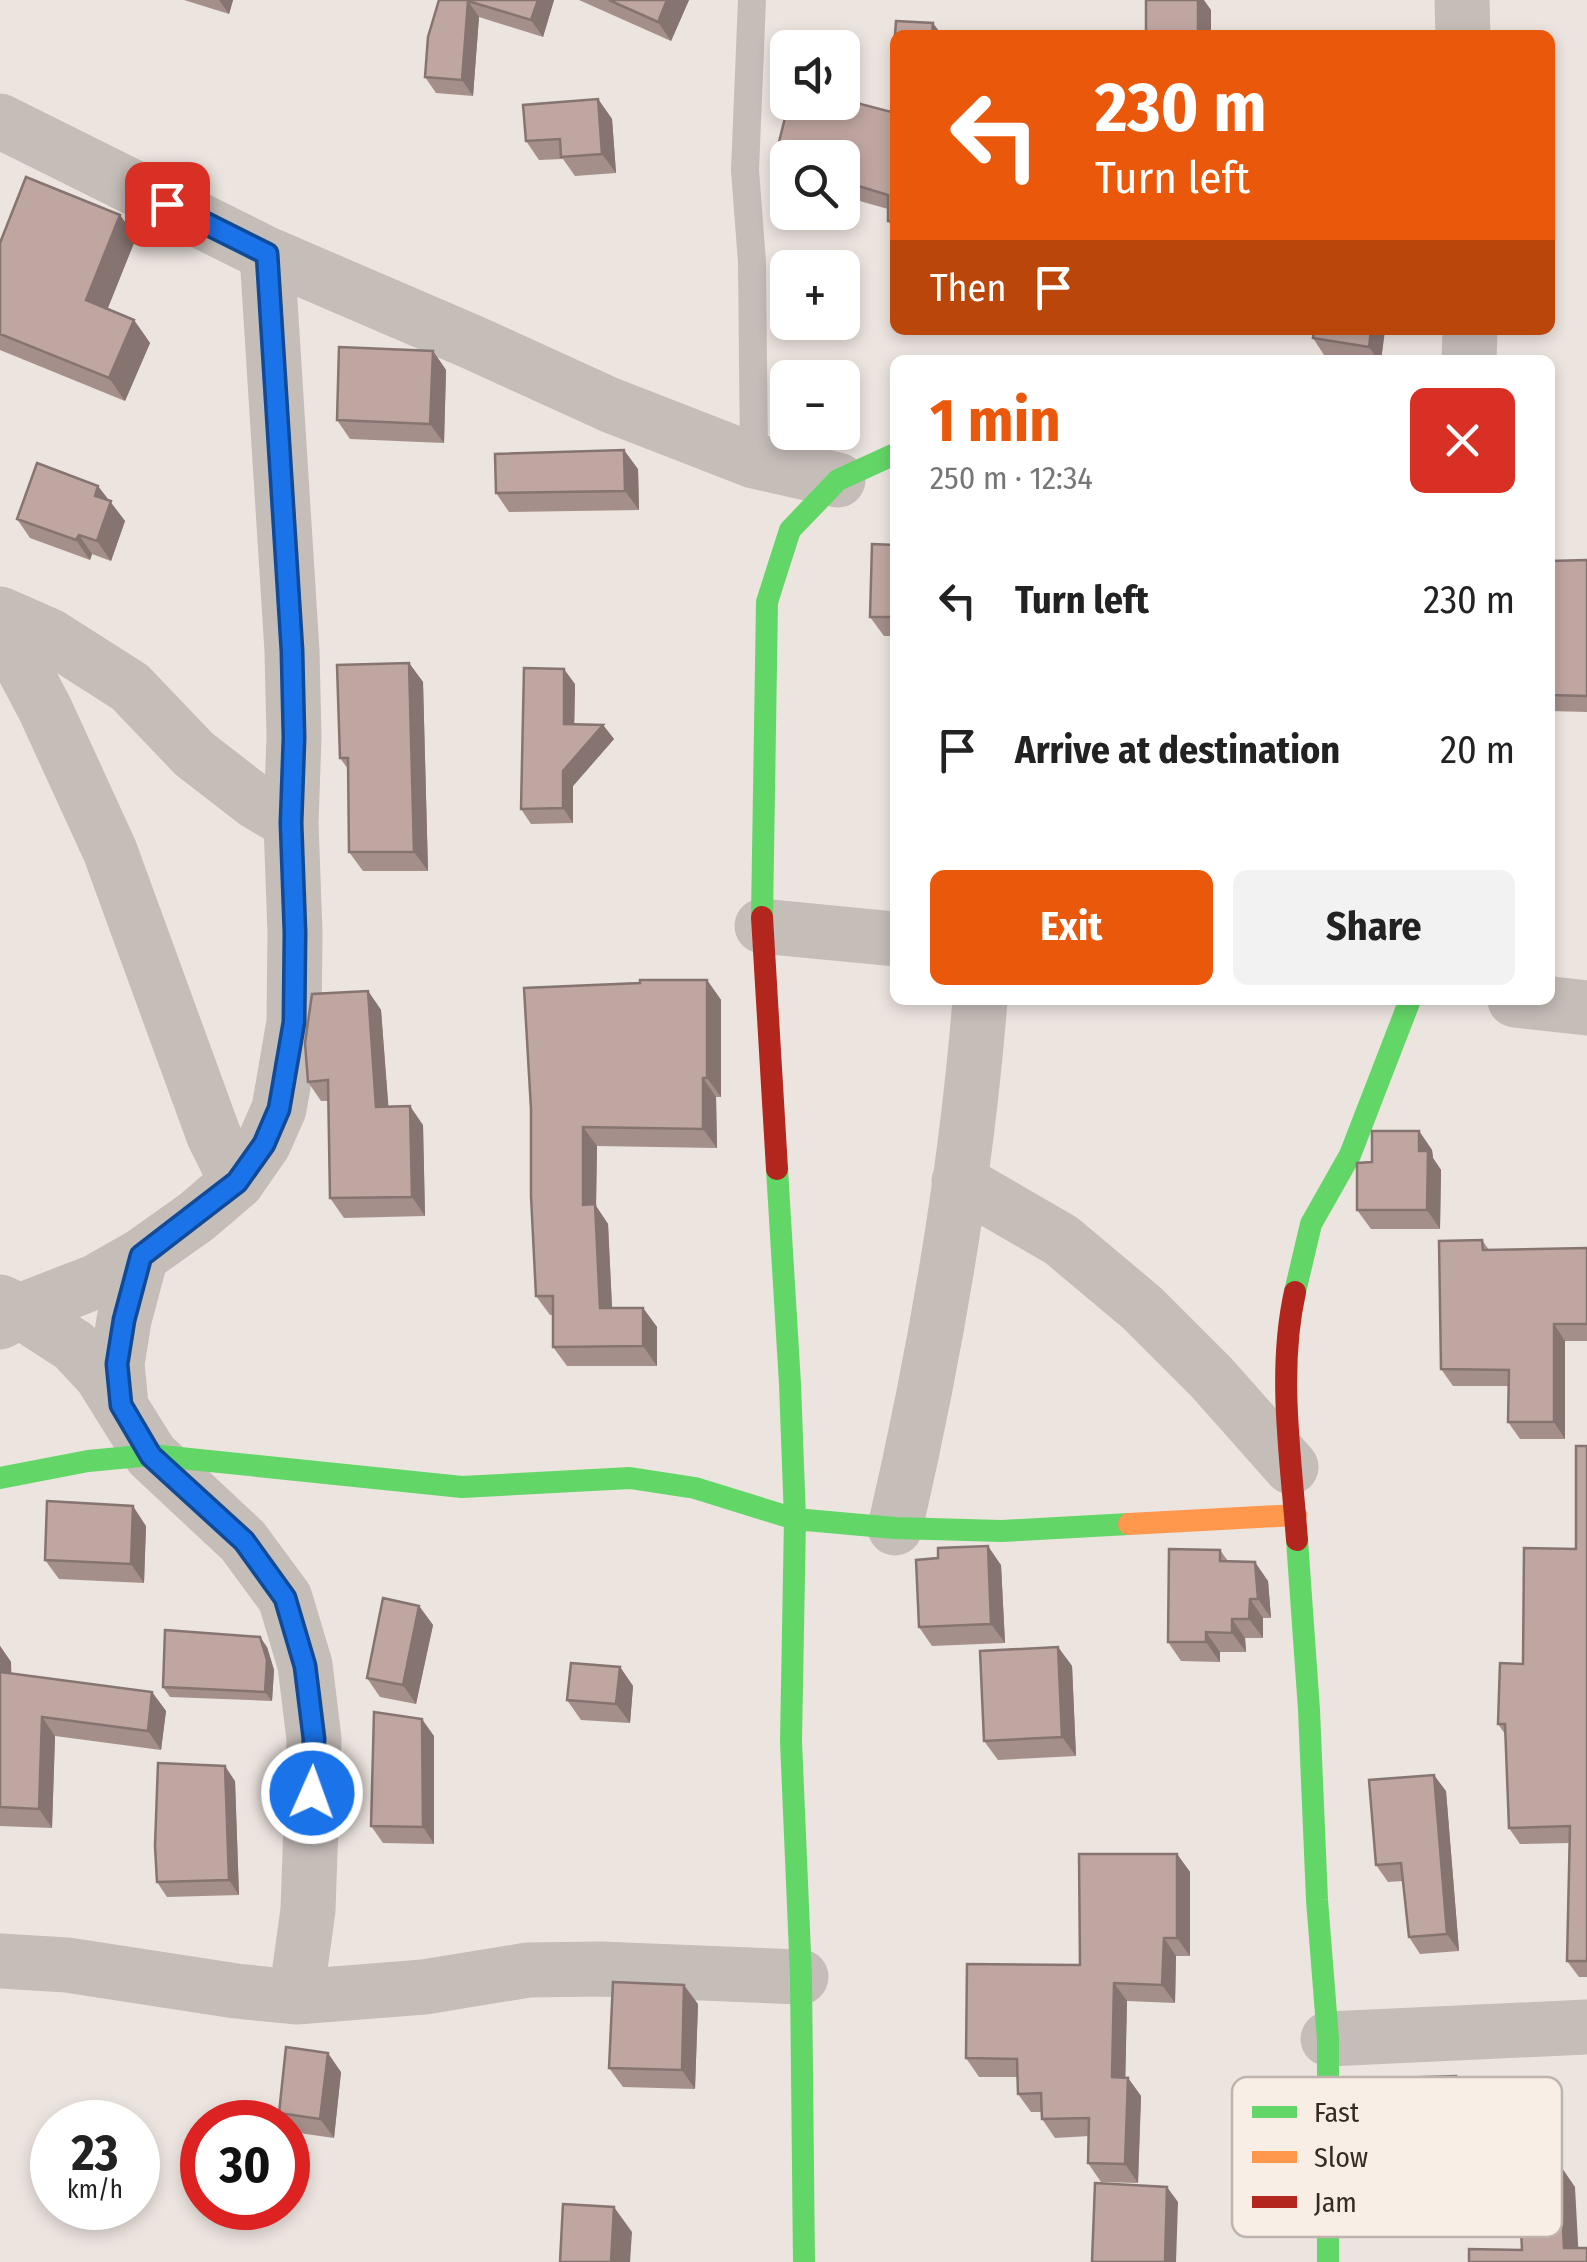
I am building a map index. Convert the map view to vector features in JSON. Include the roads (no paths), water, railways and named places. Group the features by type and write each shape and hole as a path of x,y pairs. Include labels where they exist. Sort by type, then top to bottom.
{"street":[{"path":"1462,0 1463,30"},
{"path":"0,120 267,254 610,406 754,461 838,480"},
{"path":"6,1312 97,1280 141,1256 237,1182 264,1144 279,1109 294,1022 294,738 267,254"},
{"path":"804,2262 800,1977 791,1741 795,1519 762,926 767,602 790,530 838,480 890,456"},
{"path":"0,614 50,636 130,687 194,754 256,802 291,823"},
{"path":"0,633 45,709 110,852 214,1136 237,1182"},
{"path":"762,926 890,939"},
{"path":"1555,1004 1587,1008"},
{"path":"895,1528 916,1437 960,1181 979,1005"},
{"path":"1328,2077 1316,1900 1310,1710 1287,1404 1291,1310 1310,1224 1350,1154 1408,1005"},
{"path":"960,1181 1061,1240 1142,1308 1212,1378 1294,1491"},
{"path":"121,1405 117,1364 141,1256"},
{"path":"6,1312 74,1346 101,1375 151,1456 244,1541 285,1598 305,1666 314,1739 308,1910 296,1997"},
{"path":"0,1478 88,1460 151,1456 462,1487 630,1478 695,1488 795,1519 895,1528 1002,1531 1294,1491"},
{"path":"0,1961 67,1965 296,1997 424,1987 528,1970 800,1977"},
{"path":"1328,2039 1587,2027"}],"lane":[{"path":"752,0 746,170 752,262 754,461"}]}
